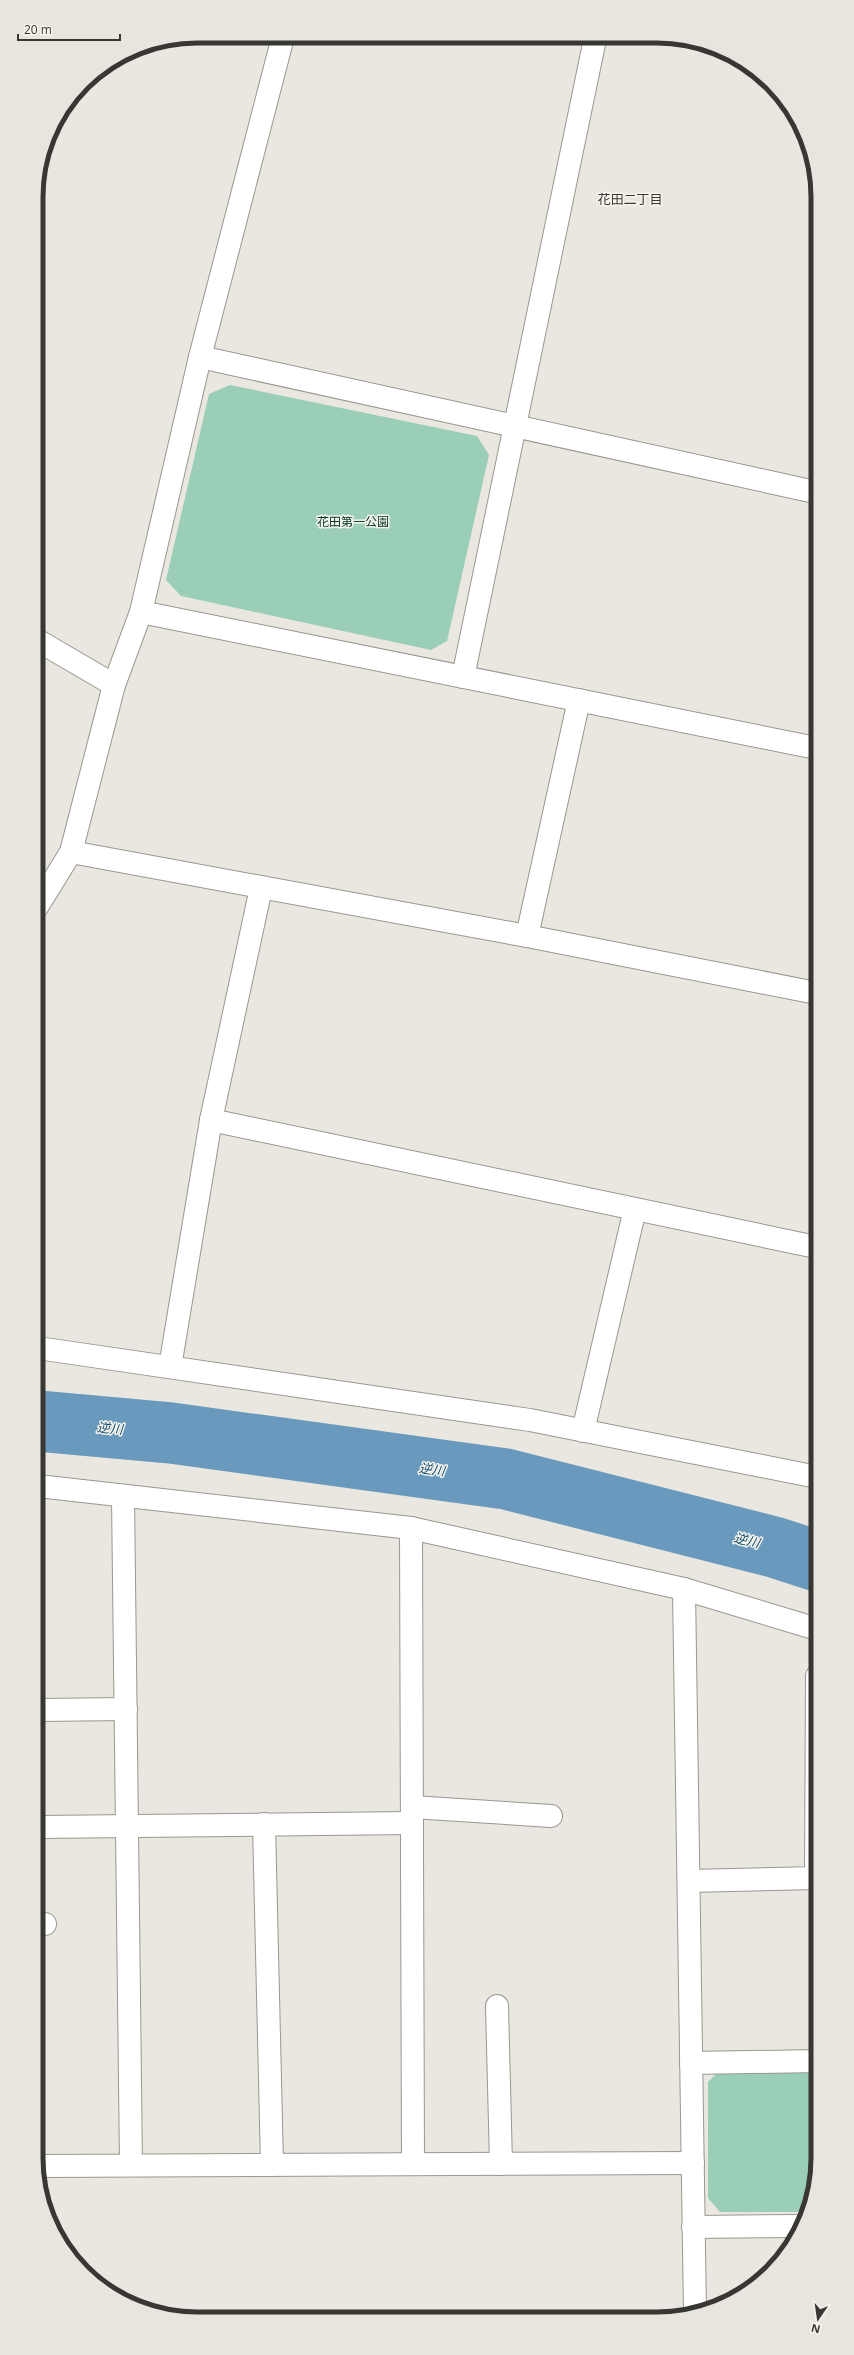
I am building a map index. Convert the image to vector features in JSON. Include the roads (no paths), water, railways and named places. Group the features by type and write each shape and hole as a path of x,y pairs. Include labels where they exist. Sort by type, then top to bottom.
{"street":[{"path":"43,897 71,852 114,686 141,612 200,357 281,43"},
{"path":"463,677 594,43"},
{"path":"200,357 811,491"},
{"path":"141,612 811,747"},
{"path":"43,644 114,686"},
{"path":"527,936 579,700"},
{"path":"71,852 527,936 811,992"},
{"path":"170,1367 211,1120 261,888"},
{"path":"211,1120 811,1246"},
{"path":"583,1431 635,1209"},
{"path":"43,1349 530,1420 811,1476"},
{"path":"43,1487 410,1528 684,1589 811,1627"},
{"path":"123,1496 131,2165"},
{"path":"410,1528 413,2164"},
{"path":"684,1589 695,2307"},
{"path":"43,1710 126,1709"},
{"path":"43,1827 264,1824 412,1815 551,1816"},
{"path":"264,1824 272,2165"},
{"path":"689,1881 811,1878"},
{"path":"497,2006 501,2164"},
{"path":"691,2064 811,2061"},
{"path":"43,2166 693,2163"},
{"path":"694,2227 795,2226"}],"waterway":[{"name":"逆川","path":"43,1421 171,1433 506,1479 774,1547 811,1559"}],"district":[{"name":"花田二丁目","path":"630,199"}],"park label":[{"name":"花田第一公園","path":"353,522"}]}
